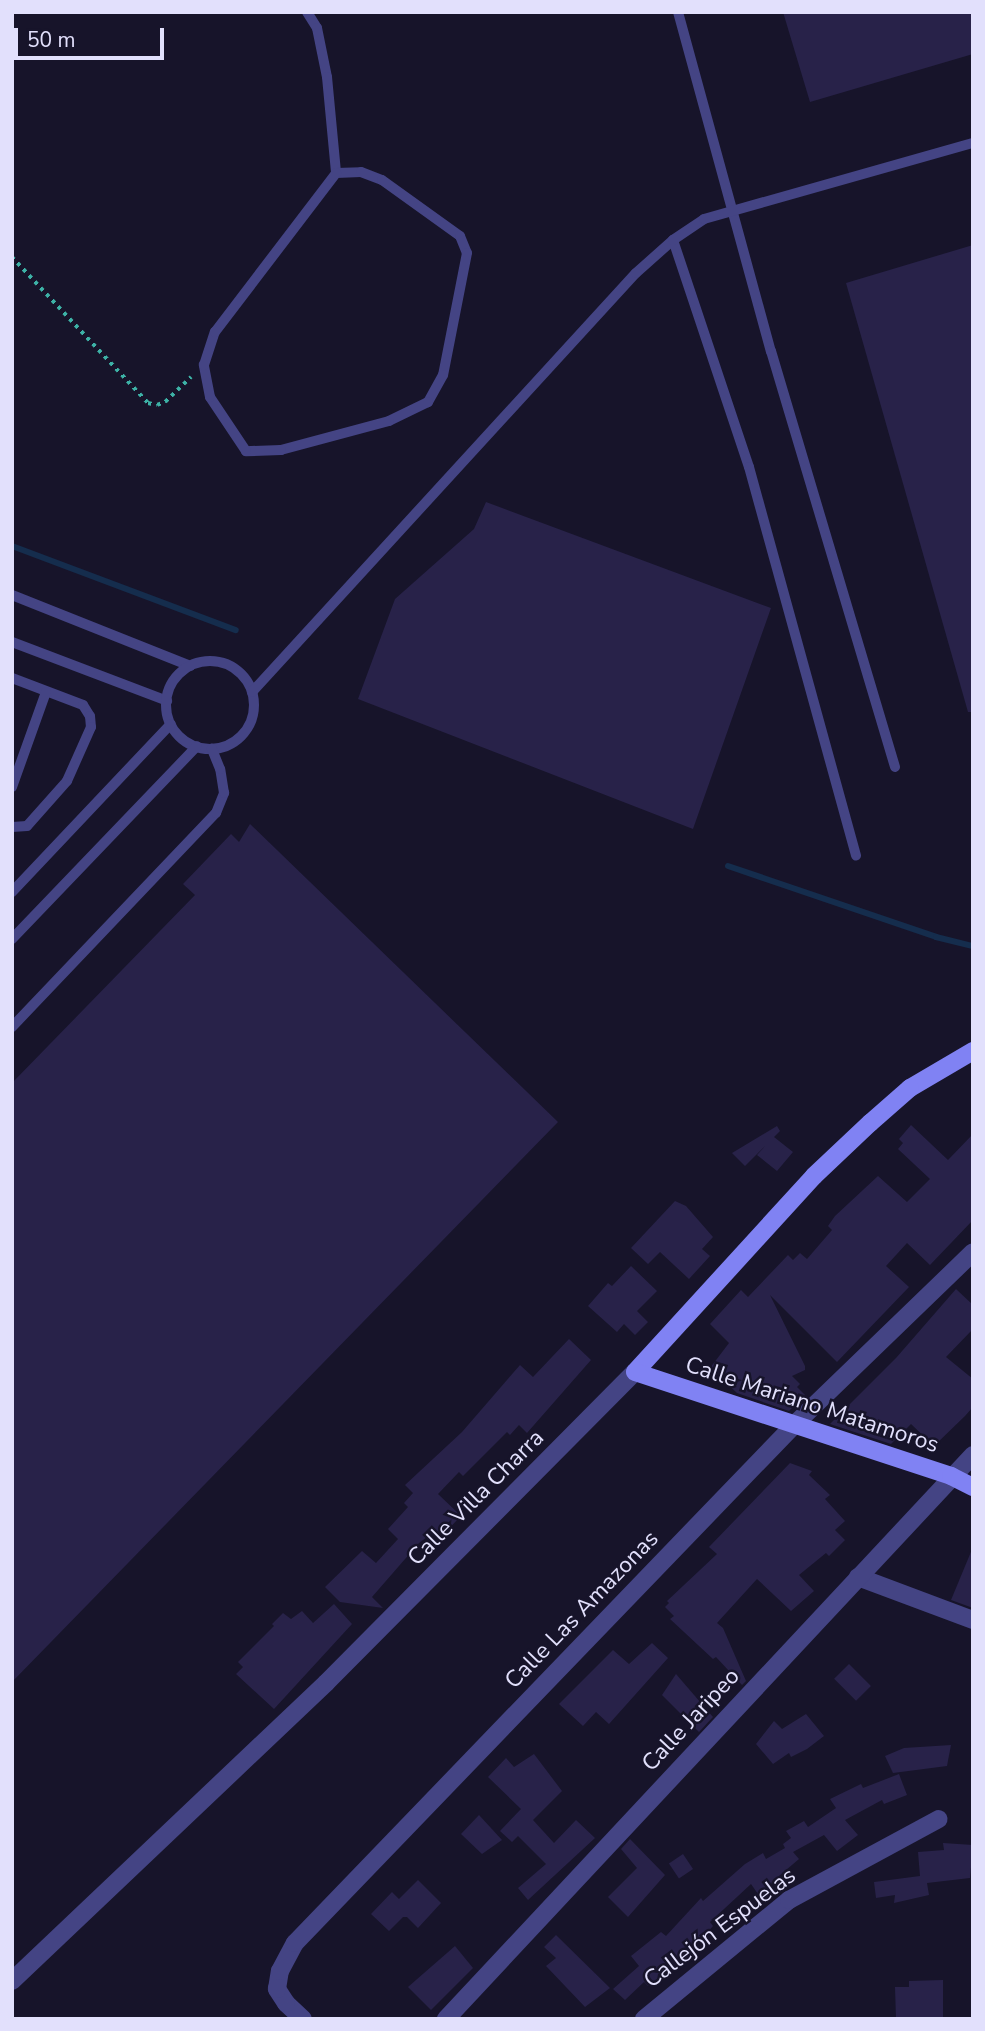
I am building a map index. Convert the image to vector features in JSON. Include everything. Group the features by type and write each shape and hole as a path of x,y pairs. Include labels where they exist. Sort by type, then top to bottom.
{"street":[{"name":"Calle Villa Charra","path":"12,1981 326,1684 635,1372 814,1176 910,1088 973,1051"},
{"name":"Calle Las Amazonas","path":"303,2019 286,2003 277,1989 281,1971 295,1943 793,1426 973,1252"},
{"name":"Calle Mariano Matamoros","path":"635,1372 951,1476 973,1487"},
{"name":"Calle Jaripeo","path":"446,2019 973,1455"},
{"path":"858,1577 973,1620"},
{"name":"Callejón Espuelas","path":"644,2019 789,1900 939,1819"}],"lane":[{"path":"307,12 317,28 327,77 336,173 215,332 204,365 210,397 246,451 281,450 389,421 428,402 443,375 467,253 460,236 382,180 361,172 336,173"},
{"path":"678,12 771,351 895,767"},
{"path":"252,692 636,273 673,240 704,219 973,143"},
{"path":"673,240 749,467 856,856"},
{"path":"12,595 190,666"},
{"path":"12,642 167,701"},
{"path":"211,661 232,667 248,682 252,692 253,715 249,726 232,743 212,749 197,747 186,741 171,724 167,701 174,680 190,666 211,661"},
{"path":"12,678 83,705 90,716 91,727 66,781 27,826 12,827"},
{"path":"12,787 46,692"},
{"path":"12,892 171,724"},
{"path":"12,939 197,747"},
{"path":"12,1027 216,813 224,793 220,769 212,749"}],"path":[{"path":"12,257 148,403 157,405 165,402 204,365"}],"building":[{"path":"783,12 973,12 973,54 810,102"},
{"path":"973,245 973,712 968,712 846,283"},
{"path":"486,502 771,608 693,829 358,699 395,599 474,529"},
{"path":"250,824 558,1122 12,1682 12,1083 195,895 183,884 231,834 239,842"},
{"path":"911,1125 948,1160 973,1134 973,1220 930,1265 907,1243 886,1266 909,1287 837,1362 770,1295 805,1366 805,1370 792,1376 805,1395 789,1411 737,1393 710,1368 729,1343 710,1324 741,1290 748,1297 788,1255 793,1260 800,1253 807,1259 832,1230 828,1226 835,1216 878,1176 907,1202 930,1179 898,1149 903,1143 899,1139"},
{"path":"777,1126 780,1131 774,1137 793,1152 777,1171 757,1155 765,1146 745,1166 732,1153"},
{"path":"675,1201 686,1206 713,1237 702,1249 710,1256 689,1279 660,1252 648,1264 631,1248"},
{"path":"631,1266 657,1291 637,1311 648,1322 635,1335 624,1324 617,1332 588,1306 608,1283 612,1286"},
{"path":"956,1289 973,1305 973,1329 946,1357 973,1379 973,1407 965,1416 934,1446 911,1424 891,1444 830,1424 896,1358"},
{"path":"569,1339 591,1360 527,1433 519,1425 510,1435 507,1432 463,1476 459,1472 438,1494 458,1513 458,1519 441,1537 435,1531 419,1543 372,1597 383,1608 340,1602 325,1587 362,1551 376,1563 398,1539 388,1529 408,1507 404,1503 413,1493 405,1485 462,1432 520,1365 533,1377"},
{"path":"790,1463 812,1471 809,1475 830,1495 825,1499 845,1521 835,1530 845,1540 829,1556 826,1553 799,1575 814,1591 791,1611 757,1579 717,1623 723,1628 746,1681 742,1685 716,1657 713,1659 670,1619 674,1616 665,1607 669,1603 667,1601 717,1554 709,1547"},
{"path":"973,1547 973,1608 951,1600"},
{"path":"334,1604 352,1624 274,1709 236,1674 243,1667 238,1662 274,1626 272,1624 283,1613 291,1619 302,1611 313,1623"},
{"path":"652,1643 668,1658 609,1724 596,1712 583,1726 559,1704 613,1650 629,1664"},
{"path":"849,1664 871,1686 856,1701 834,1679"},
{"path":"676,1674 713,1717 699,1732 662,1695"},
{"path":"806,1714 824,1736 807,1749 791,1757 789,1753 773,1764 756,1744 774,1721 782,1729"},
{"path":"951,1745 947,1766 893,1773 885,1756 904,1748"},
{"path":"534,1754 562,1791 533,1820 554,1843 576,1820 595,1838 528,1900 518,1888 546,1864 518,1836 512,1842 500,1831 521,1809 488,1777 506,1758 514,1767"},
{"path":"899,1774 907,1795 884,1804 882,1800 845,1820 858,1835 837,1851 824,1835 793,1852 799,1859 779,1876 781,1879 758,1894 751,1884 710,1922 713,1926 692,1951 648,1986 644,1982 625,2000 613,1989 639,1966 631,1956 661,1932 666,1936 701,1898 703,1901 745,1864 763,1853 766,1859 785,1848 783,1844 791,1838 786,1831 804,1821 808,1827 836,1808 830,1799 861,1784 863,1788"},
{"path":"479,1815 502,1840 482,1854 461,1834"},
{"path":"630,1839 665,1875 628,1917 608,1897 637,1868 621,1849"},
{"path":"943,1843 973,1845 970,1878 927,1883 929,1895 894,1903 895,1895 876,1898 874,1882 920,1876 918,1852 944,1850"},
{"path":"683,1854 693,1869 679,1878 669,1864"},
{"path":"418,1880 441,1903 418,1928 407,1917 403,1917 389,1931 371,1914 392,1892 399,1899"},
{"path":"556,1935 610,1988 585,2007 546,1966 556,1958 544,1947"},
{"path":"455,1946 473,1968 431,2010 408,1987"},
{"path":"943,1980 943,2018 896,2019 895,1987 909,1987 909,1981"}],"waterway":[{"path":"12,546 236,630"},
{"path":"728,866 936,937 973,946"}]}
